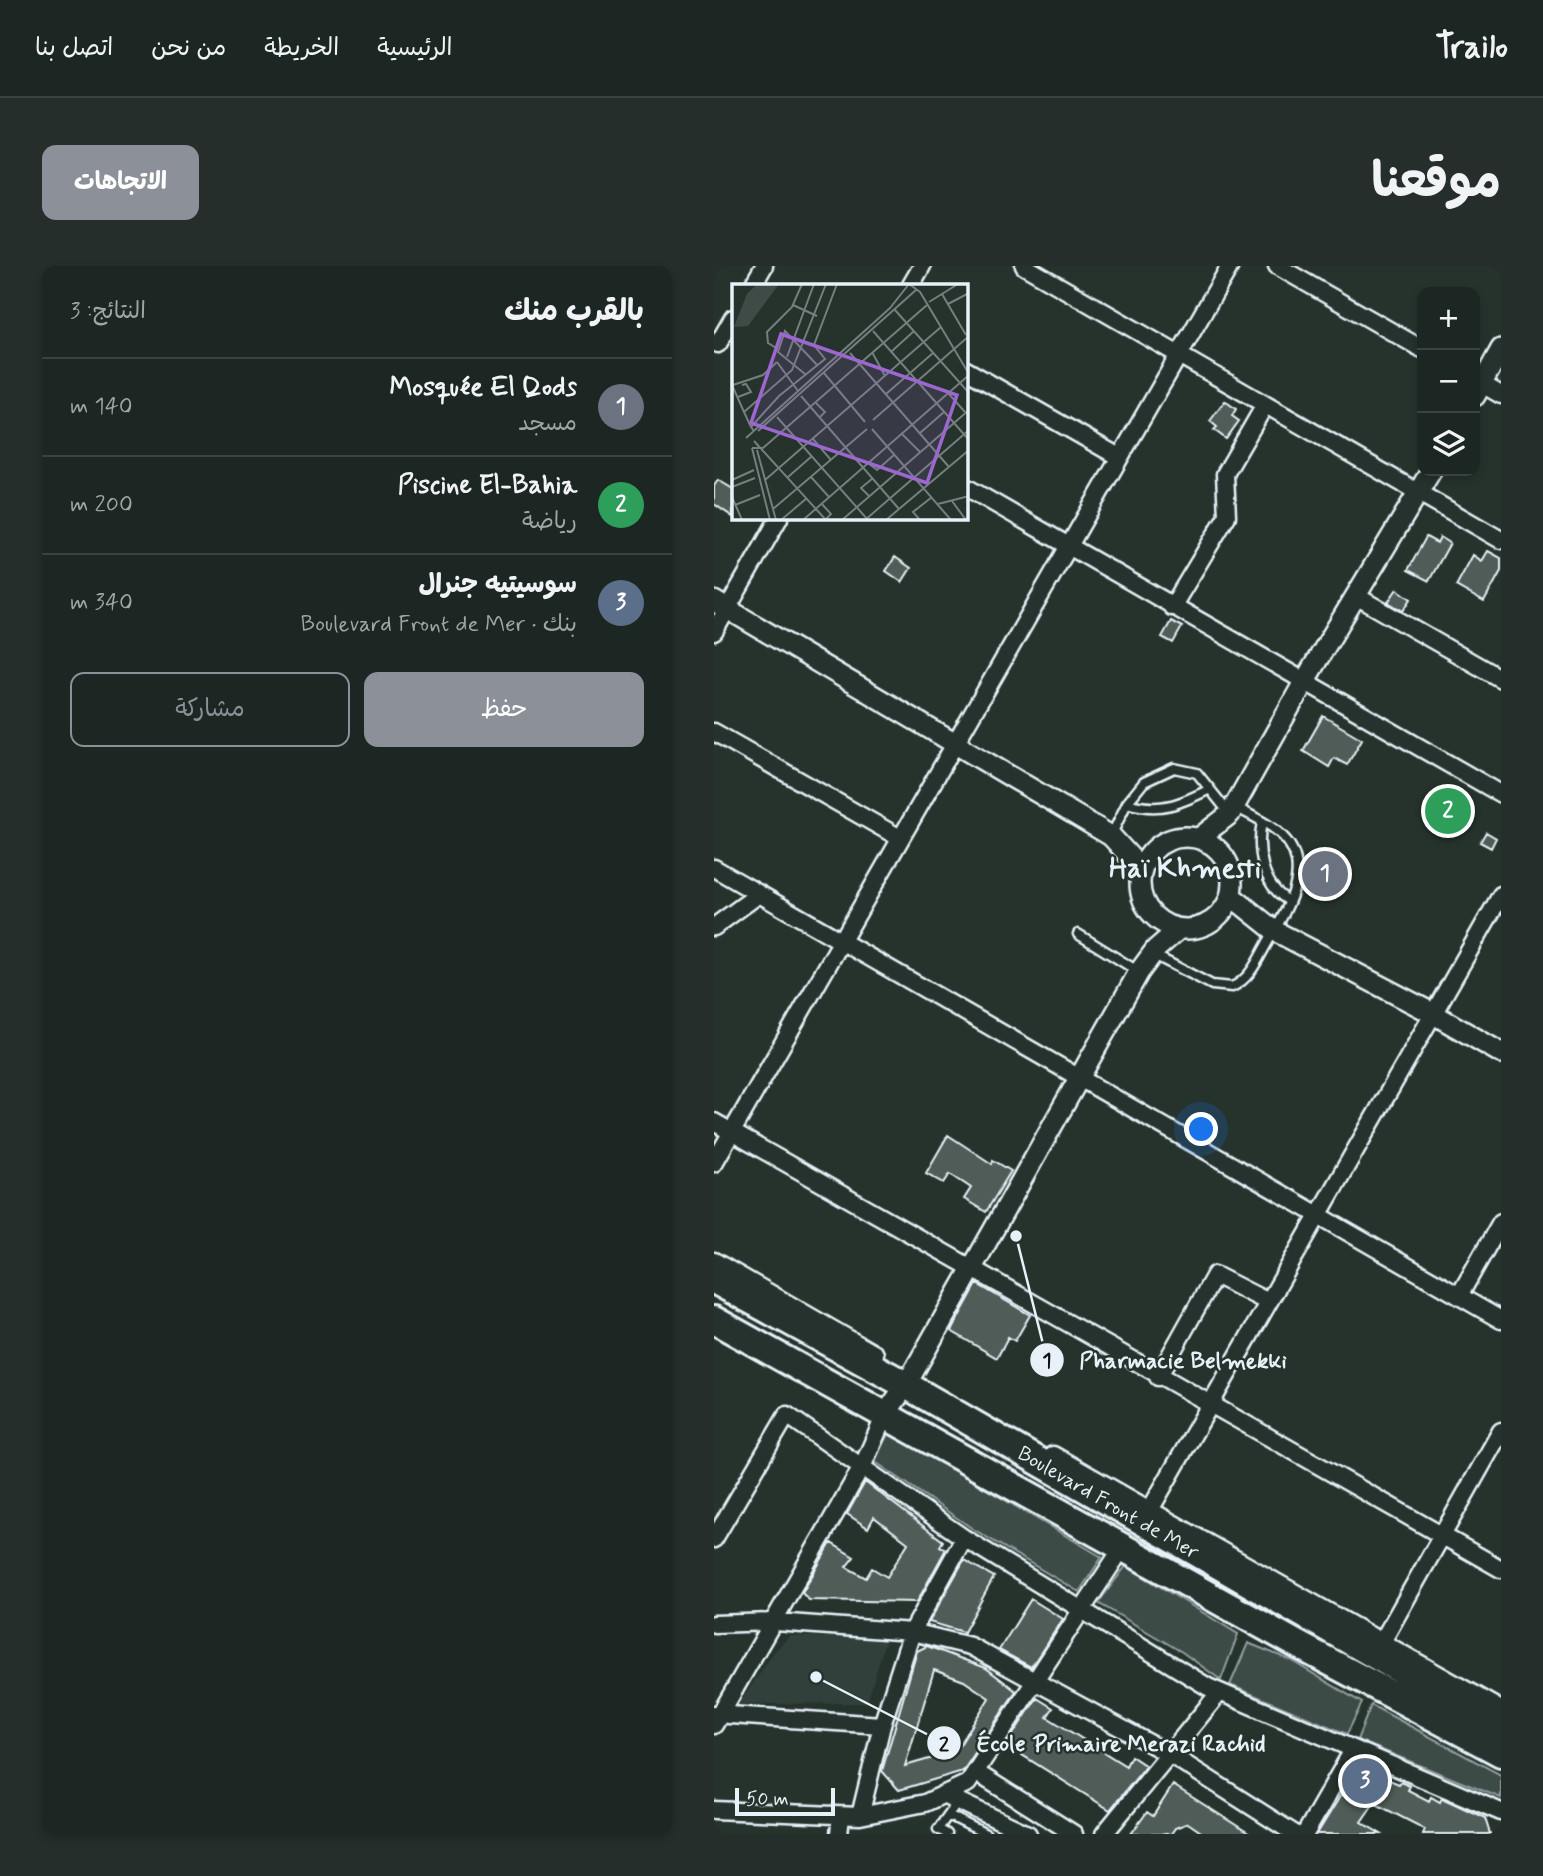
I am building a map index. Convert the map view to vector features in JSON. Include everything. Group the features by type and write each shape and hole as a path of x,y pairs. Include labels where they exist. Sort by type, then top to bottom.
{"main road":[{"name":"Boulevard Front de Mer","path":"714,1280 909,1380 1501,1728"},
{"name":"Boulevard Front de Mer","path":"714,1320 1501,1753"}],"street":[{"path":"754,284 764,266"},
{"path":"912,284 922,266"},
{"path":"1024,266 1501,540"},
{"path":"714,1163 954,741 1230,266"},
{"path":"1277,266 1417,346"},
{"path":"732,319 716,342 732,351"},
{"path":"1480,381 1501,349"},
{"path":"968,371 1119,457"},
{"path":"1480,387 1501,395"},
{"path":"1172,607 1227,516 1225,474 1265,405"},
{"path":"1222,853 1230,813 1304,682 1428,476"},
{"path":"968,488 1304,682 1500,789"},
{"path":"714,632 721,605 778,520"},
{"path":"1356,596 1501,679"},
{"path":"721,605 1116,839 1156,848"},
{"path":"714,732 900,838"},
{"path":"1199,838 1230,813"},
{"path":"1199,838 1222,853 1232,873 1231,896 1221,915 1206,925 1179,929 1156,918 1144,901 1142,870 1156,848 1172,839 1199,838"},
{"path":"1116,839 1142,870"},
{"path":"714,868 1320,1213 1501,1320"},
{"path":"714,927 759,894"},
{"path":"1150,1510 1501,895"},
{"path":"1231,896 1268,927 1432,1013 1501,1053"},
{"path":"1221,915 1268,927"},
{"path":"1154,952 1156,918"},
{"path":"881,1725 716,1718 775,1622 863,1465 886,1415 972,1271 1139,972 1154,952 1179,929"},
{"path":"714,1122 1158,1377 1501,1569"},
{"path":"1459,1296 1501,1222"},
{"path":"714,1261 909,1380 1150,1510 1501,1710"},
{"path":"1158,1377 1215,1275 1268,1302"},
{"path":"714,1539 787,1415 863,1465 964,1538 1219,1693 1501,1812"},
{"path":"1382,1640 1501,1431"},
{"path":"860,1816 881,1725 912,1632 964,1538"},
{"path":"714,1810 860,1816 897,1811 968,1783 1123,1547"},
{"path":"714,1624 775,1622 912,1632 970,1646 1171,1755 1295,1834"},
{"path":"1104,1834 1219,1693"},
{"path":"1306,1834 1353,1751"},
{"path":"977,1773 1074,1834"},
{"path":"943,1794 1028,1834"},
{"path":"839,1834 841,1816"}],"lane":[{"path":"1116,839 1127,803 1144,782 1174,768 1197,773 1230,813 1262,822 1284,837 1297,866 1297,885 1289,901 1268,927 1249,975 1232,986 1212,985 1154,952"},
{"path":"1127,803 1147,809 1165,808 1210,789"},
{"path":"1262,822 1259,845 1266,874 1275,891 1289,901"},
{"path":"1078,934 1139,972"},
{"path":"947,1834 938,1829 958,1801"},
{"path":"948,1815 986,1834"}],"shaded area":[{"path":"889,1432 1102,1557 1079,1592 973,1529 874,1461"},
{"path":"1126,1566 1238,1634 1221,1680 1182,1652 1098,1603"},
{"path":"790,1636 886,1639 867,1703 739,1704 774,1652"},
{"path":"1248,1643 1290,1660 1362,1703 1347,1734 1230,1685"},
{"path":"1371,1705 1501,1775 1501,1798 1357,1740"}],"building":[{"path":"1225,401 1236,409 1232,416 1239,421 1226,439 1214,430 1217,427 1210,421"},
{"path":"718,480 732,488 732,516 714,504 714,486"},
{"path":"1426,537 1437,543 1440,537 1450,543 1429,581 1408,570"},
{"path":"1488,551 1501,558 1501,571 1484,602 1456,586 1473,555 1482,561"},
{"path":"895,557 911,568 902,582 886,571"},
{"path":"1397,589 1411,599 1403,611 1388,602"},
{"path":"1171,621 1182,627 1173,643 1162,637"},
{"path":"1323,716 1362,739 1347,765 1334,758 1329,767 1303,751"},
{"path":"1486,832 1496,838 1491,848 1480,842"},
{"path":"948,1135 992,1164 993,1160 1011,1171 986,1212 964,1199 971,1188 950,1174 944,1183 926,1173"},
{"path":"977,1284 1030,1315 1015,1341 1008,1337 997,1358 951,1331"},
{"path":"865,1482 943,1541 940,1546 946,1549 917,1602 809,1600 802,1593 831,1543 854,1557 846,1567 866,1578 872,1568 887,1577 908,1543 874,1517 868,1528 847,1514"},
{"path":"964,1560 994,1577 964,1632 929,1622"},
{"path":"1031,1599 1063,1619 1031,1667 999,1650"},
{"path":"927,1646 986,1668 1016,1691 963,1771 899,1790 882,1771 917,1651","holes":["934,1670 964,1681 989,1698 959,1746 950,1753 905,1766"]},
{"path":"1037,1698 1053,1708 1047,1717 1126,1766 1131,1756 1146,1766 1110,1810 1006,1745"},
{"path":"1358,1767 1410,1786 1408,1790 1429,1801 1431,1797 1440,1802 1442,1798 1485,1818 1490,1834 1423,1834 1425,1829 1374,1803 1361,1822 1381,1834 1317,1834"},
{"path":"1173,1785 1250,1834 1204,1834 1188,1823 1175,1828 1171,1834 1131,1834 1147,1812 1153,1816"}],"place":[{"name":"Piscine El-Bahia","path":"1448,811"},
{"name":"Mosquée El Qods","path":"1325,874"},
{"name":"Pharmacie Belmekki","path":"1016,1236"},
{"name":"École Primaire Merazi Rachid","path":"816,1677"},
{"name":"سوسيتيه جنرال","path":"1365,1781"}],"district":[{"name":"Haï Khmesti","path":"1185,869"}]}
